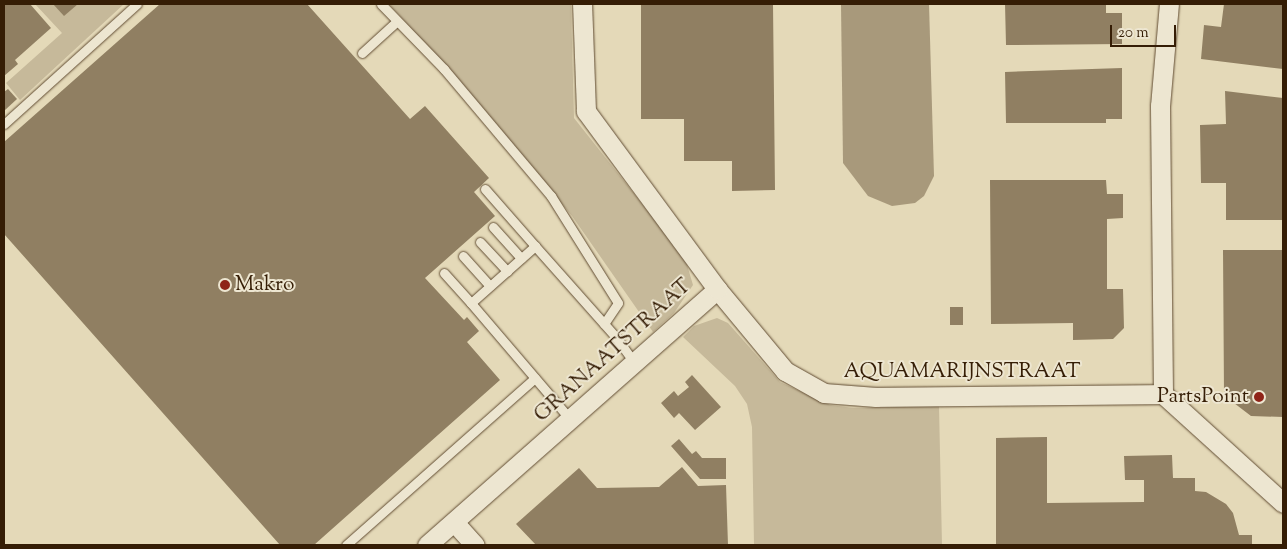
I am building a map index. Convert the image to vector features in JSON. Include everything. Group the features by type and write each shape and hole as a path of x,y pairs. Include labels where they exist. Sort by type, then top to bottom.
{"street":[{"name":"GRANAATSTRAAT","path":"427,545 717,289 586,111 582,4"},
{"path":"1169,4 1160,106 1163,394 1283,503"},
{"name":"AQUAMARIJNSTRAAT","path":"717,289 785,371 824,393 876,397 1163,394"},
{"path":"454,522 476,545"}],"lane":[{"path":"4,124 137,4"},
{"path":"380,4 444,69 551,196 618,303 604,324"},
{"path":"362,53 397,21"},
{"path":"485,189 604,324 634,362"},
{"path":"493,227 522,258"},
{"path":"480,242 506,271"},
{"path":"471,303 535,246"},
{"path":"463,256 490,286"},
{"path":"444,272 570,419"},
{"path":"346,545 535,378"}],"shaded area":[{"path":"35,4 124,4 20,100 6,83 62,33"},
{"path":"389,4 571,4 574,118 685,258 693,285 674,313 653,332 572,216 461,83"},
{"path":"841,4 929,4 934,176 924,196 915,203 892,206 868,196 843,163"},
{"path":"717,318 728,323 780,382 830,405 854,408 939,406 942,545 754,545 752,427 747,404 735,386 683,337 694,326"}],"building":[{"path":"4,4 30,4 51,28 15,60 18,64 4,76"},
{"path":"53,4 78,4 64,16"},
{"path":"160,4 307,4 410,119 425,106 489,178 474,192 495,216 425,278 464,320 467,317 479,331 467,342 500,380 314,545 280,545 4,234 4,142"},
{"path":"641,4 773,4 775,190 732,191 732,161 684,161 684,119 641,119"},
{"path":"1005,4 1106,4 1106,13 1122,13 1122,44 1006,45"},
{"path":"1224,4 1283,4 1283,69 1201,59 1204,25 1221,27"},
{"path":"1122,68 1122,119 1106,119 1106,123 1006,123 1005,72"},
{"path":"8,89 17,99 4,111 4,92"},
{"path":"1225,91 1283,98 1283,220 1226,220 1226,183 1201,183 1200,125 1226,124"},
{"path":"990,180 1106,180 1107,194 1123,194 1123,218 1107,219 1107,289 1123,289 1124,328 1113,339 1073,340 1073,323 991,324"},
{"path":"1223,250 1283,250 1283,417 1251,416 1234,403 1232,397 1236,397 1236,394 1224,394"},
{"path":"950,307 963,307 963,325 950,325"},
{"path":"692,375 721,407 695,430 679,413 674,418 661,403 674,391 678,396 689,387 685,382"},
{"path":"1047,437 1047,503 1144,502 1144,480 1125,480 1124,456 1172,455 1173,478 1195,478 1195,491 1206,492 1226,504 1233,513 1239,535 1252,535 1252,545 996,545 996,438"},
{"path":"679,439 692,454 696,451 702,458 726,458 726,479 700,479 671,446"},
{"path":"682,467 698,486 726,485 728,545 536,545 516,524 579,468 597,488 659,487"}],"place":[{"name":"Makro","path":"225,285"},
{"name":"PartsPoint","path":"1259,397"}]}
